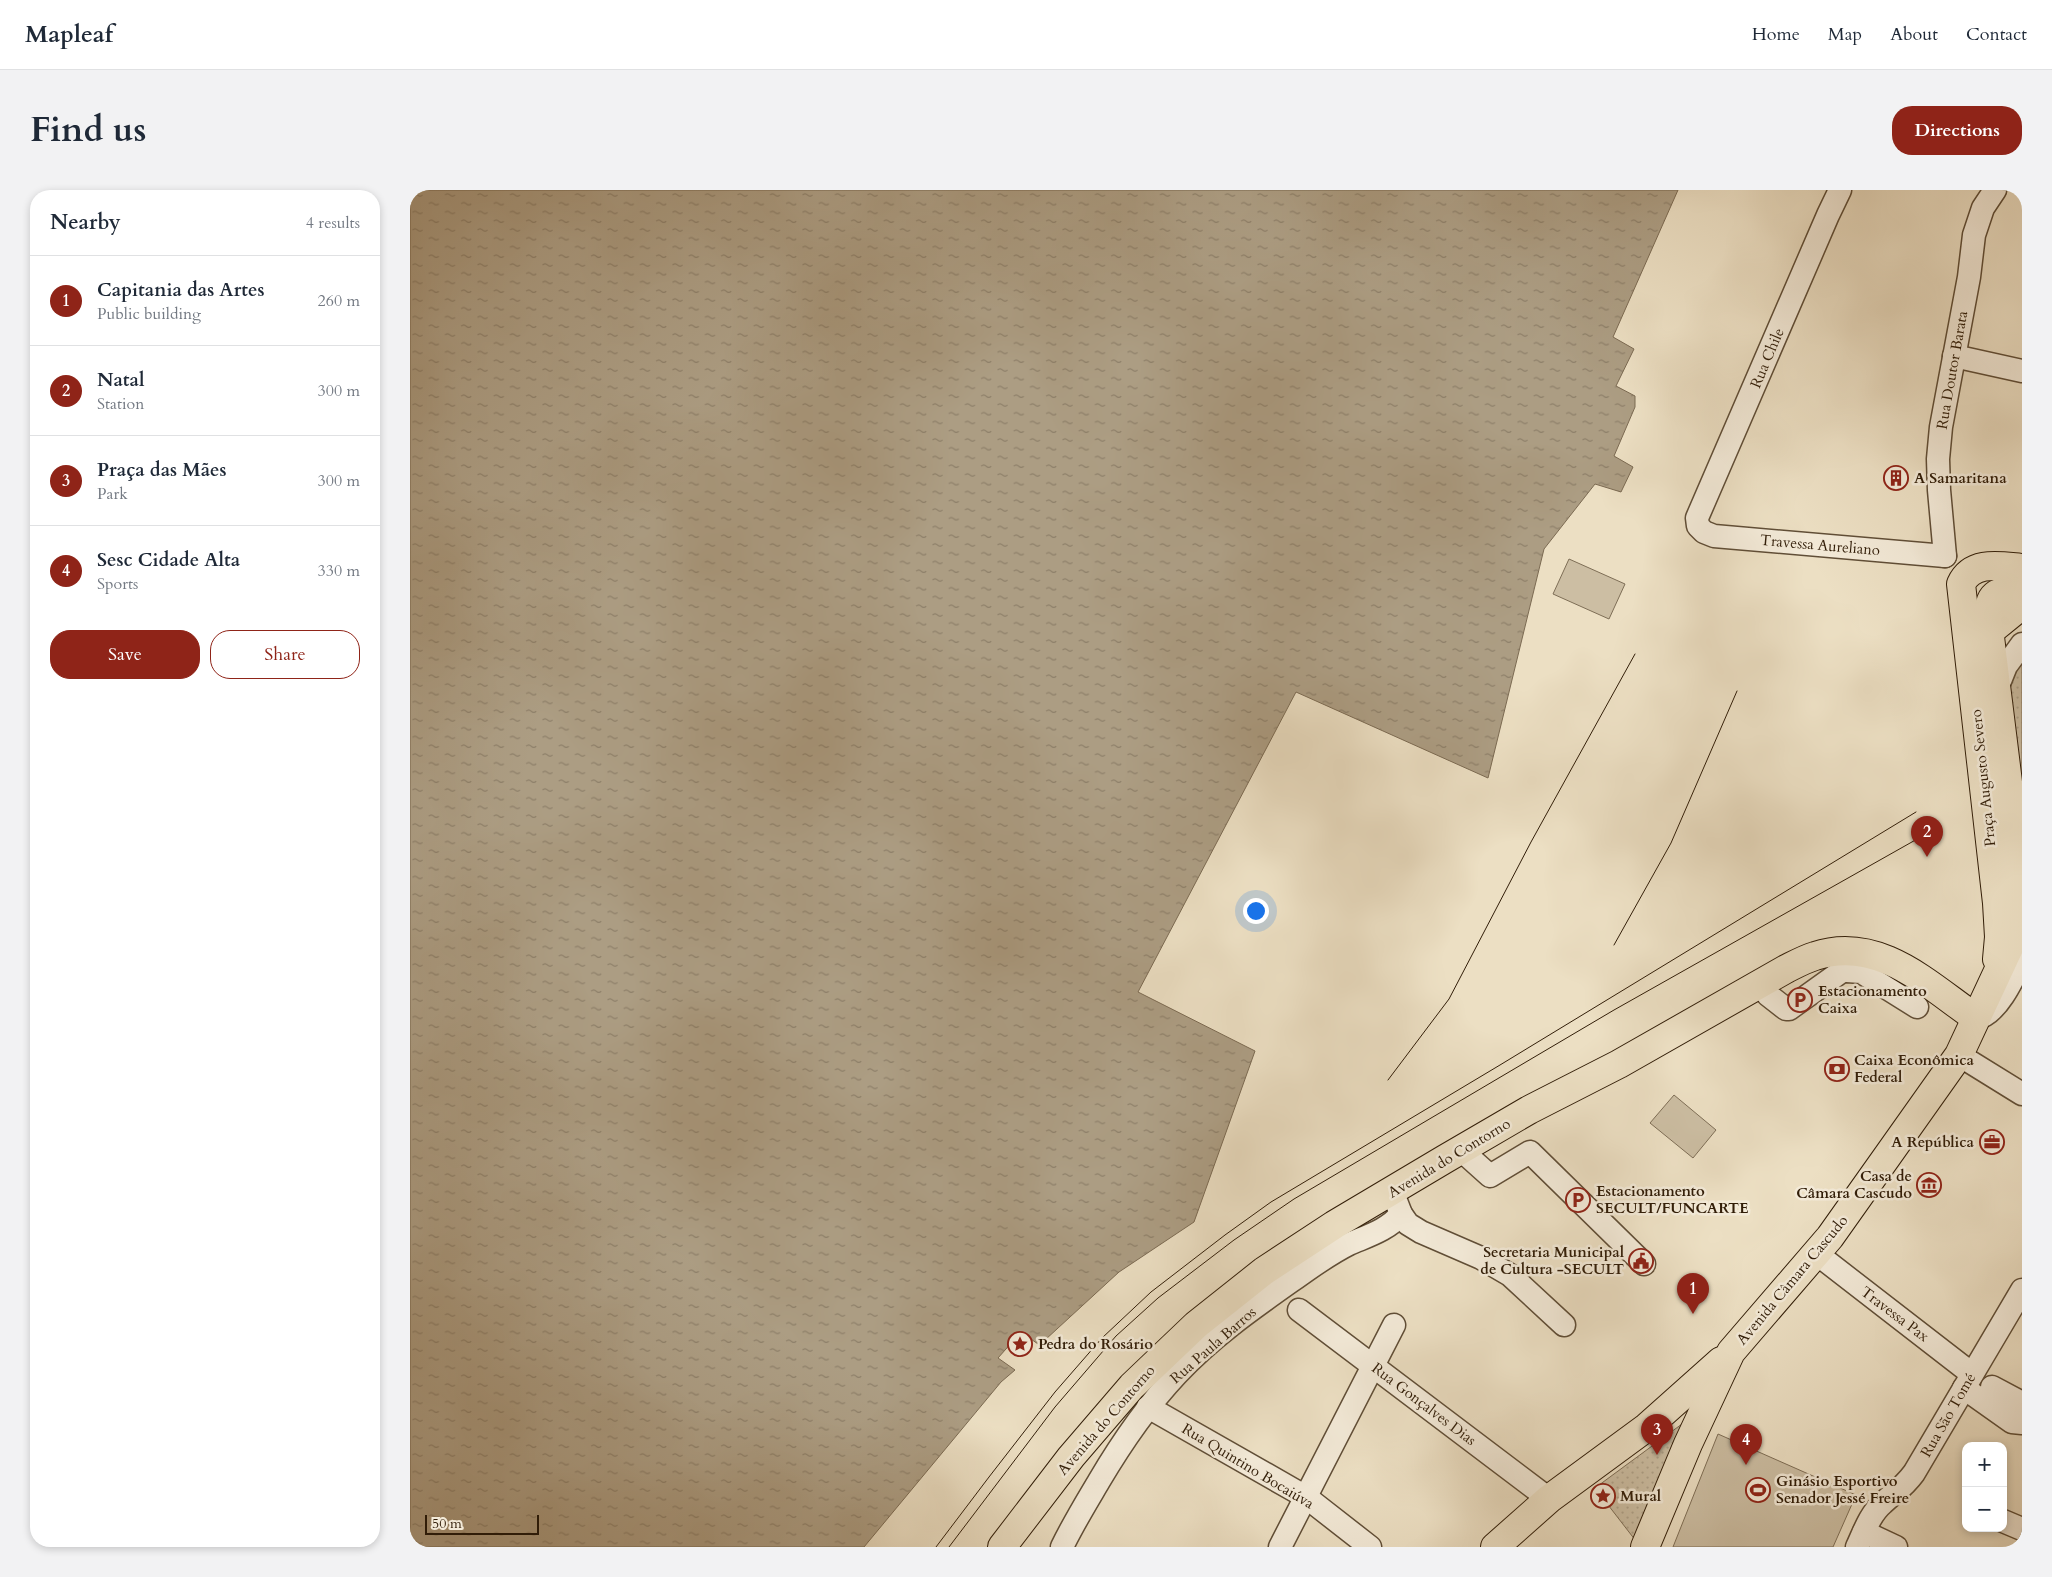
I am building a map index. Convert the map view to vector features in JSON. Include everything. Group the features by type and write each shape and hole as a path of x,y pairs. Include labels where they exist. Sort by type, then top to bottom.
{"main road":[{"path":"1960,584 1964,576 1973,569 1985,567 2022,568"},
{"name":"Praça Augusto Severo","path":"1960,584 1997,903 1999,937 1997,972"},
{"name":"Praça Augusto Severo","path":"1997,972 2014,937 2020,905 2015,798 1996,691 1989,632 1989,604 1991,599 2002,592 2022,592"},
{"path":"1989,632 2022,605"},
{"name":"Avenida do Contorno","path":"1002,1547 1132,1386 1196,1325 1264,1271 1334,1225 1395,1203 1462,1150 1529,1110 1619,1064 1786,968 1816,956 1841,952 1858,952 1881,956 1896,962 1976,1018"},
{"name":"Avenida Câmara Cascudo","path":"1645,1547 1688,1444 1731,1352 1817,1254 1839,1226 1959,1055 1997,972"},
{"path":"1495,1547 1549,1499 1648,1427 1731,1352"}],"street":[{"name":"Rua Chile","path":"1698,526 1697,518 1840,190"},
{"name":"Rua Doutor Barata","path":"1946,556 1939,490 1938,459 1941,427 1969,277 1974,235 1989,192"},
{"path":"1954,356 2022,372"},
{"name":"Travessa Aureliano","path":"1698,526 1704,532 1714,536 1946,556"},
{"name":"Praça Augusto Severo","path":"1946,556 1956,568 1960,584"},
{"name":"Praça Augusto Severo","path":"1996,691 2006,666 2022,644"},
{"path":"1976,1018 1987,1015 1995,1006 2013,980 2022,960"},
{"path":"1760,984 1768,995 1786,1009 1789,1009 1842,971 1861,972 1917,1007"},
{"path":"1959,1055 2022,1094"},
{"path":"1462,1150 1490,1176 1530,1152 1644,1264"},
{"path":"1395,1203 1408,1224 1421,1232 1480,1258 1510,1275 1564,1325"},
{"name":"Rua Paula Barros","path":"1062,1547 1071,1527 1126,1436 1178,1372 1248,1312 1316,1264 1390,1224 1395,1203"},
{"name":"Travessa Pax","path":"1817,1254 1968,1381 2012,1422 2022,1423"},
{"name":"Rua São Tomé","path":"1860,1540 1870,1518 1882,1503 1904,1487 1930,1460 1968,1381 2019,1300"},
{"name":"Rua Gonçalves Dias","path":"1299,1310 1549,1499"},
{"path":"1280,1547 1394,1325"},
{"path":"1992,1387 2022,1403"},
{"name":"Rua Quintino Bocaiúva","path":"1148,1407 1306,1496 1370,1547"},
{"path":"2007,1523 2022,1530"},
{"path":"1860,1540 1896,1547"}],"shaded area":[{"path":"1569,559 1625,584 1609,619 1553,594"},
{"path":"2022,654 2022,792 2009,683"},
{"path":"1674,1095 1716,1130 1693,1158 1650,1123"},
{"path":"1686,1421 1639,1545 1595,1488"},
{"path":"1718,1434 1856,1495 1833,1547 1673,1547"}],"water":[{"path":"410,190 1678,190 1613,337 1634,349 1616,386 1635,396 1635,407 1614,456 1633,467 1621,492 1595,484 1544,549 1488,778 1296,692 1138,992 1255,1051 1194,1222 1119,1272 1045,1340 1038,1344 1021,1332 998,1358 1015,1370 1001,1382 864,1547 410,1547"}],"tram line":[{"path":"1388,1080 1449,999 1531,842 1635,654"},
{"path":"1614,945 1671,843 1737,691"},
{"path":"936,1547 1055,1392 1102,1338 1151,1292 1225,1235 1271,1202 1916,812"},
{"path":"949,1547 1055,1407 1116,1336 1158,1298 1234,1240 1294,1199 1614,1010 1919,838"}],"place":[{"name":"A Samaritana","path":"1896,478"},
{"name":"Natal","path":"1927,857"},
{"name":"Estacionamento Caixa","path":"1800,1000"},
{"name":"Caixa Econômica Federal","path":"1837,1069"},
{"name":"A República","path":"1992,1142"},
{"name":"Casa de Câmara Cascudo","path":"1929,1185"},
{"name":"Estacionamento SECULT/FUNCARTE","path":"1578,1200"},
{"name":"Secretaria Municipal de Cultura -SECULT","path":"1641,1261"},
{"name":"Capitania das Artes","path":"1693,1314"},
{"name":"Pedra do Rosário","path":"1020,1344"},
{"name":"Praça das Mães","path":"1657,1455"},
{"name":"Sesc Cidade Alta","path":"1746,1465"},
{"name":"Ginásio Esportivo Senador Jessé Freire","path":"1758,1490"},
{"name":"Mural","path":"1603,1496"}]}
